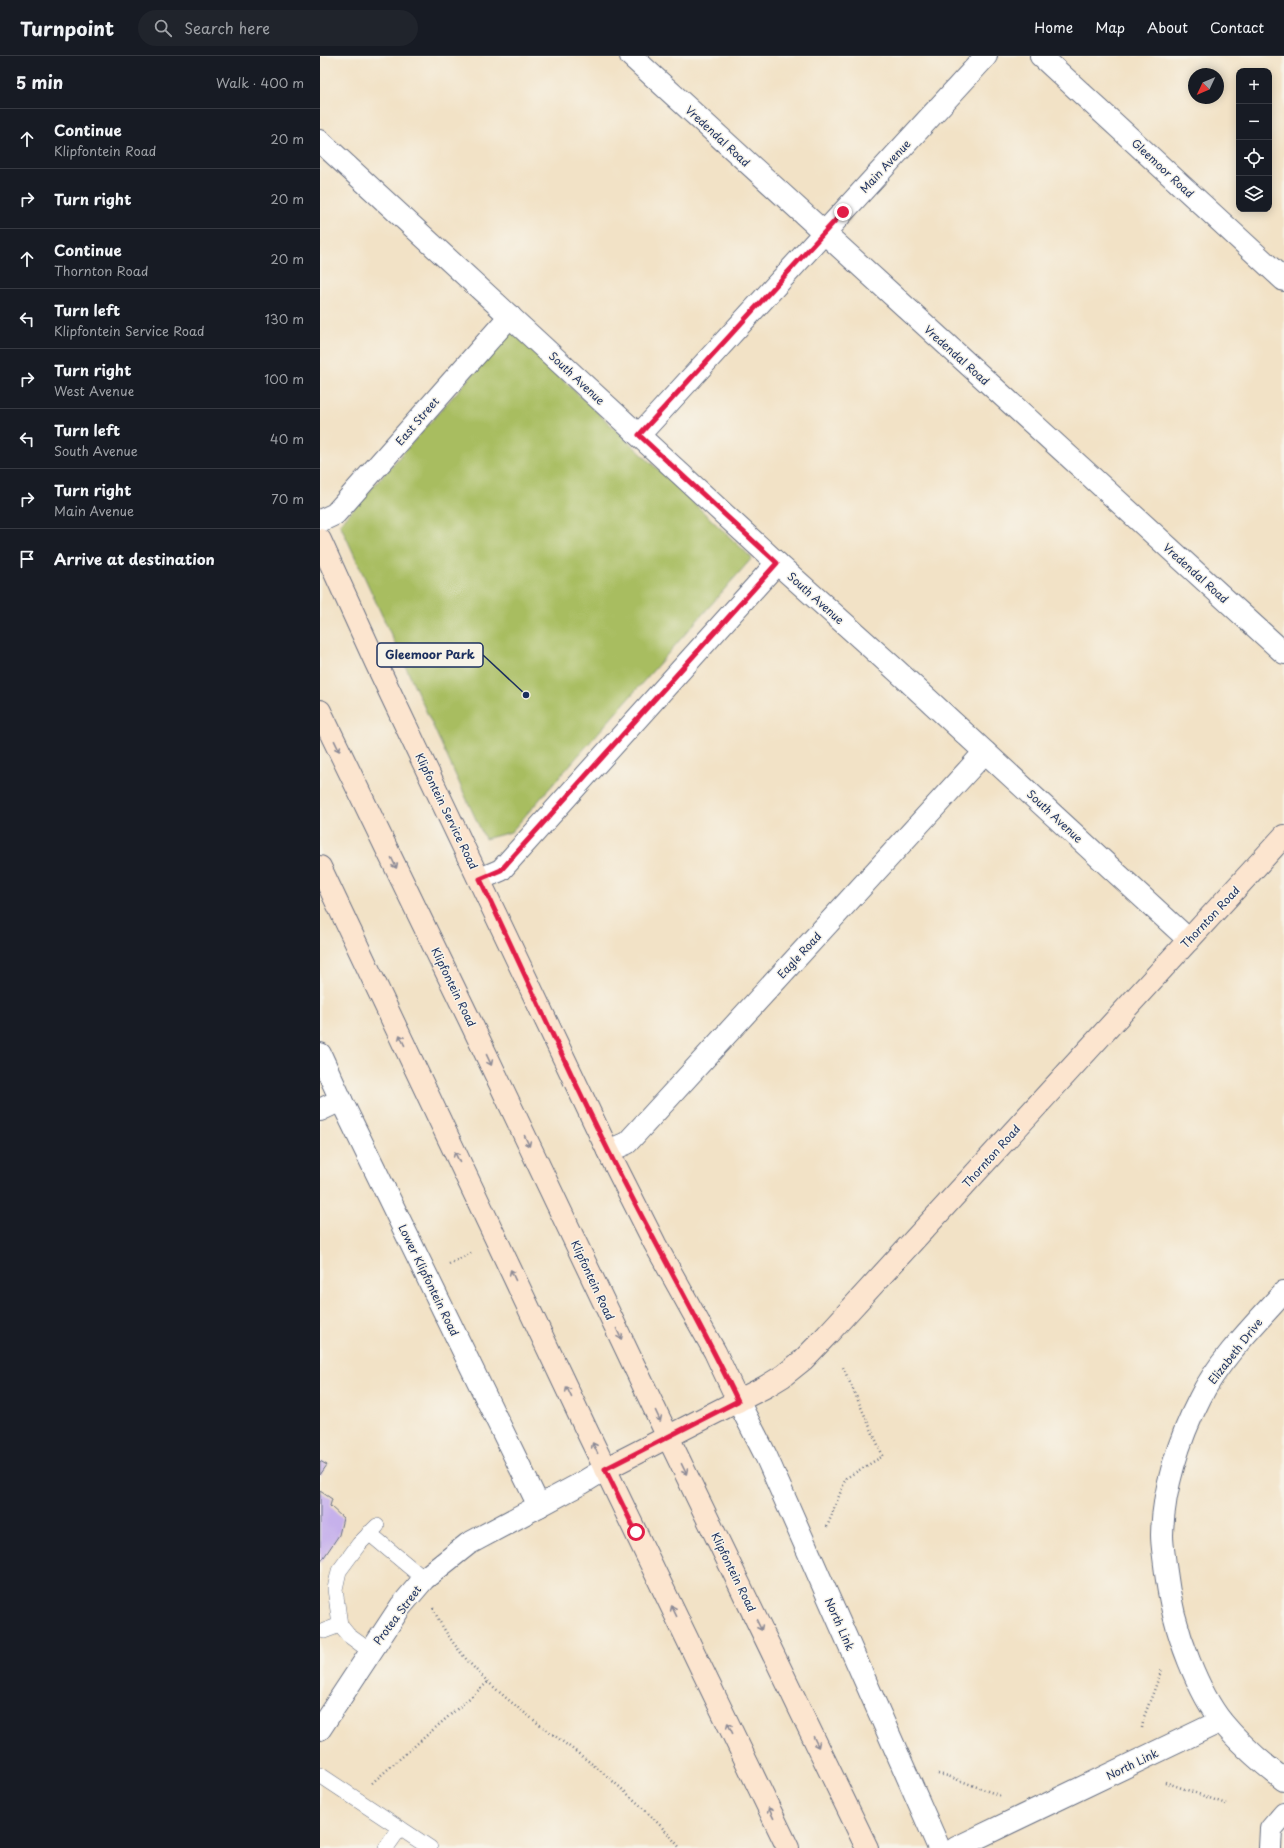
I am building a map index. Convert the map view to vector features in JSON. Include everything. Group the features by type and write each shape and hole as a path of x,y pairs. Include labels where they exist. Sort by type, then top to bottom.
{"main road":[{"name":"Klipfontein Service Road","path":"320,540 376,663 608,1151 655,1244 715,1352 738,1401"},
{"name":"Klipfontein Road","path":"320,711 867,1848"},
{"name":"Thornton Road","path":"605,1469 738,1401 783,1376 803,1360 1189,940 1281,846"},
{"path":"320,866 605,1469 788,1848"}],"street":[{"name":"Vredendal Road","path":"631,56 1284,653"},
{"name":"Main Avenue","path":"639,435 986,56"},
{"name":"Gleemoor Road","path":"1041,56 1284,280"},
{"name":"South Avenue","path":"320,141 777,563 1189,940"},
{"name":"East Street","path":"320,521 335,514 510,316"},
{"path":"480,879 501,870 777,563"},
{"name":"Eagle Road","path":"608,1151 627,1143 985,752"},
{"name":"Lower Klipfontein Road","path":"320,1054 539,1506"},
{"path":"320,1110 341,1100"},
{"name":"Elizabeth Drive","path":"1280,1306 1217,1371 1200,1398 1184,1433 1178,1454 1165,1506 1162,1535 1170,1602 1180,1638 1197,1681 1221,1721 1246,1748 1284,1780"},
{"name":"North Link","path":"738,1401 766,1456 939,1848"},
{"name":"Protea Street","path":"320,1729 401,1606 424,1579 468,1544 605,1469"},
{"name":"North Link","path":"956,1848 1221,1721"},
{"path":"1270,1848 1271,1829 1284,1814"}],"lane":[{"path":"370,1651 348,1635 340,1625 335,1589 340,1571 359,1544 373,1529 424,1579"},
{"path":"324,1631 340,1625"},
{"path":"320,1774 430,1848"},
{"path":"386,1848 400,1828"}],"path":[{"path":"443,1267 476,1251"},
{"path":"825,1532 846,1478 883,1456 842,1365"},
{"path":"424,1579 430,1600 441,1625 460,1651 488,1682 520,1710 592,1765 633,1800 667,1832 680,1848"},
{"path":"1142,1728 1144,1717 1162,1669"},
{"path":"355,1798 488,1682"},
{"path":"938,1774 948,1776 1002,1796"},
{"path":"1166,1782 1226,1804"}],"green space":[{"path":"511,331 752,558 511,832 485,839 340,524"}],"building":[{"path":"320,1461 327,1465 320,1475"},
{"path":"320,1491 332,1499 330,1506 343,1518 339,1535 320,1563"}],"place":[{"name":"Gleemoor Park","path":"526,695"}],"route":[{"path":"636,1532 605,1469 738,1401 715,1352 655,1244 608,1151 480,879 501,870 777,563 639,435 843,212"}]}
